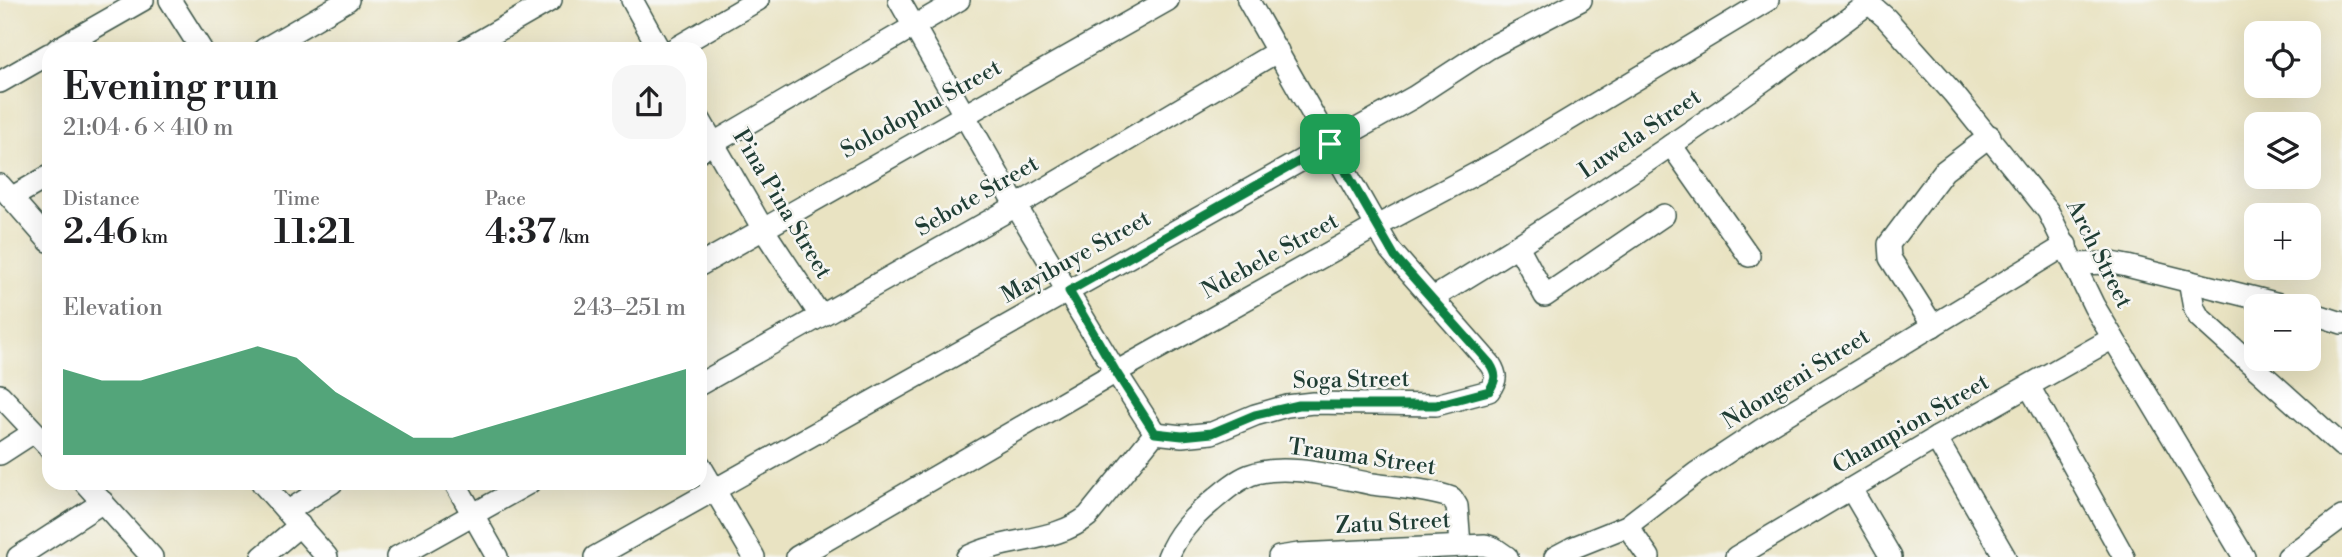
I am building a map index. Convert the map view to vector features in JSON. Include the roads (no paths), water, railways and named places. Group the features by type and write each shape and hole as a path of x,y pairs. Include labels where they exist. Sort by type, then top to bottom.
{"street":[{"path":"69,42 143,0"},
{"path":"170,0 197,42"},
{"path":"276,42 348,0"},
{"path":"478,42 551,0"},
{"path":"632,0 655,42"},
{"path":"686,42 758,0"},
{"path":"899,0 1016,206 1155,433 1077,526 1058,533 995,545 967,557"},
{"path":"707,147 959,0"},
{"name":"Solodophu Street","path":"707,261 1168,0"},
{"path":"1248,0 1395,257 1433,298"},
{"name":"Mayibuye Street","path":"595,557 1414,97 1480,53 1581,0"},
{"name":"Ndebele Street","path":"797,557 1116,372 1377,226 1507,157 1768,0"},
{"name":"Arch Street","path":"1867,2 1886,18 1953,93 2043,204 2094,306 2244,557"},
{"name":"Luwela Street","path":"1433,298 1518,246 1671,145 1786,66 1867,2"},
{"name":"Sebote Street","path":"707,380 1016,206 1278,51"},
{"path":"0,82 42,58"},
{"path":"1933,326 1890,258 1889,244 1944,171 1990,136"},
{"path":"1671,145 1749,256"},
{"name":"Pina Pina Street","path":"707,147 820,315"},
{"path":"42,179 6,192 42,233"},
{"path":"1518,246 1545,296 1664,215"},
{"path":"2070,255 2244,295"},
{"name":"Ndongeni Street","path":"1568,554 1627,527 1696,473 1761,430 1933,326 2070,255"},
{"path":"2189,281 2194,308 2199,317 2342,446"},
{"name":"Soga Street","path":"1155,433 1182,436 1212,433 1255,415 1299,405 1436,405 1489,391 1495,382 1496,374 1490,364 1433,298"},
{"path":"2321,316 2342,323"},
{"name":"Champion Street","path":"1736,557 1767,549 1851,489 2113,338"},
{"path":"2029,386 2124,557"},
{"path":"0,395 42,440 0,454"},
{"path":"1936,438 2005,557"},
{"name":"Trauma Street","path":"1168,557 1193,517 1231,485 1248,476 1279,470 1452,498 1457,506 1460,545"},
{"path":"707,476 754,557"},
{"path":"1851,489 1891,557"},
{"path":"92,490 152,557"},
{"path":"268,490 327,557"},
{"path":"262,557 294,518 324,490"},
{"path":"459,490 497,557"},
{"path":"397,557 517,490"},
{"path":"18,557 103,502"},
{"path":"2288,557 2342,517"},
{"path":"1627,527 1649,557"},
{"name":"Zatu Street","path":"1279,557 1460,545 1485,545 1507,557"}]}
